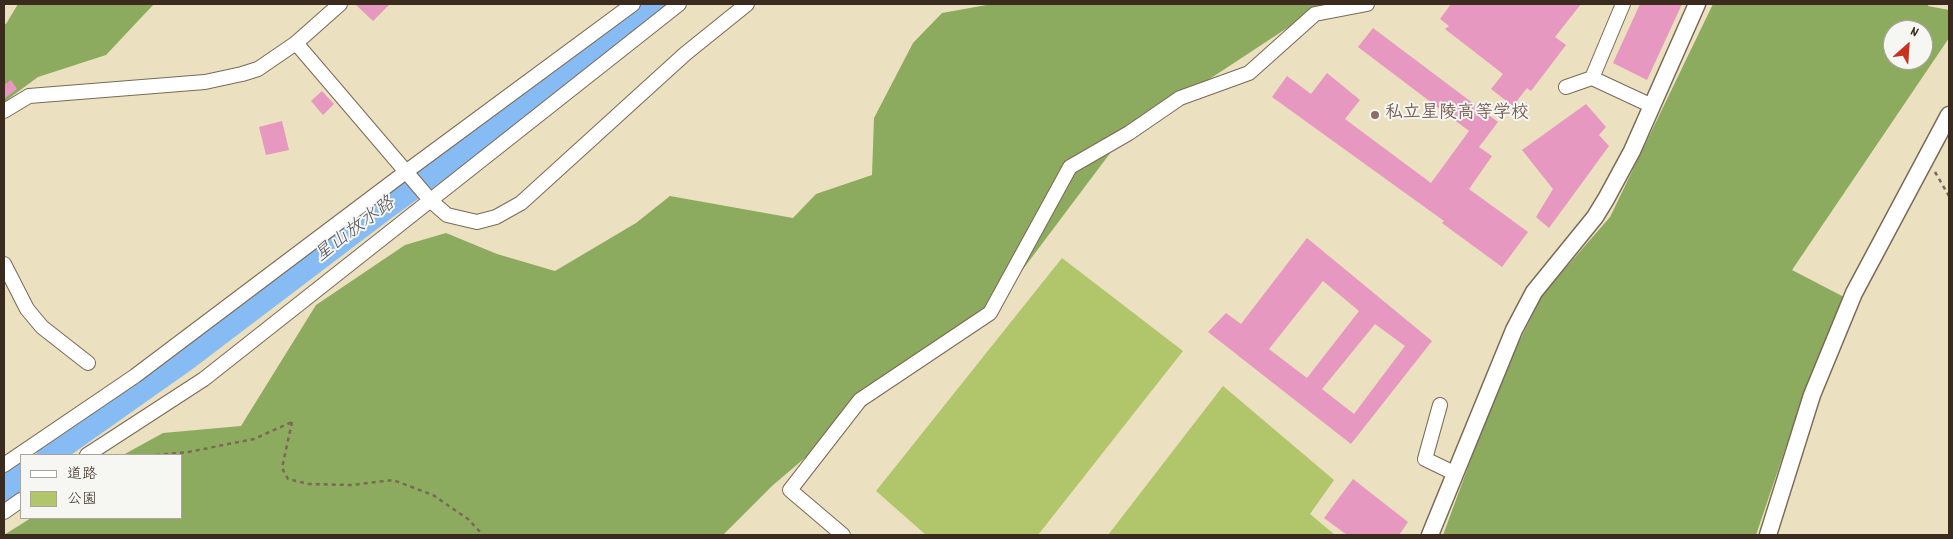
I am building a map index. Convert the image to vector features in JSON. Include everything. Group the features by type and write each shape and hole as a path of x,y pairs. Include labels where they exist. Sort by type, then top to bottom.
{"street":[{"path":"4,110 29,96 205,82 258,69 296,43 340,4"},
{"path":"20,454 134,376 407,171 634,4"},
{"path":"89,454 204,379 430,201 456,178 679,4"},
{"path":"296,43 407,171 430,201 447,215 476,222 496,217 521,203 685,54 747,4"},
{"path":"843,535 790,490 860,400 990,312 1070,167 1129,133 1180,98 1249,74 1315,14 1368,4"},
{"path":"1592,78 1623,4"},
{"path":"1430,535 1514,330 1544,278 1599,211 1632,151 1650,105 1697,4"},
{"path":"1566,87 1592,78 1650,105"},
{"path":"1768,535 1817,383 1854,293 1949,115"},
{"path":"4,264 27,308 42,327 88,363"},
{"path":"1440,405 1425,459 1454,473"},
{"path":"4,465 20,454"},
{"path":"4,512 20,501"}],"path":[{"path":"1926,156 1949,196"},
{"path":"167,454 254,440 292,422 282,468 288,479 309,484 350,485 393,480 433,495 468,519 484,535"}],"green space":[{"path":"18,4 154,4 106,55 38,77 4,102 4,23 6,24"},
{"path":"992,4 1349,4 1316,9 1123,136 984,321 950,334 772,486 723,535 4,535 29,519 182,519 182,454 125,454 163,433 241,426 316,305 405,245 446,233 497,254 555,271 636,223 670,196 793,218 816,194 872,175 874,118 913,43 942,13"},
{"path":"1713,4 1928,4 1928,6 1949,10 1949,38 1933,62 1933,20 1883,20 1883,70 1927,70 1792,270 1844,297 1792,429 1756,535 1443,535 1501,378 1543,294 1610,217"},
{"path":"1062,258 1183,351 1038,535 926,535 876,491"},
{"path":"1223,386 1334,480 1310,514 1335,535 1108,535"}],"building":[{"path":"355,4 390,4 373,21"},
{"path":"1451,4 1581,4 1555,37 1566,45 1531,91 1527,88 1513,106 1491,89 1503,74 1445,29 1449,26 1440,19"},
{"path":"1640,4 1682,4 1647,80 1613,63"},
{"path":"1373,28 1498,122 1479,147 1492,156 1469,189 1528,232 1502,267 1442,223 1444,221 1272,97 1287,76 1311,94 1327,73 1360,100 1345,119 1431,183 1469,131 1358,47"},
{"path":"11,80 17,89 4,99 4,85"},
{"path":"322,91 334,104 323,115 311,101"},
{"path":"1586,104 1606,127 1599,135 1609,146 1549,228 1536,217 1553,189 1522,150"},
{"path":"282,121 289,150 266,155 259,127"},
{"path":"1307,238 1432,341 1351,444 1208,332 1226,313 1241,324","holes":["1323,281 1359,311 1307,378 1269,349","1375,324 1405,346 1354,414 1322,389"]},
{"path":"1353,479 1408,522 1399,535 1347,535 1324,518"}],"waterway":[{"name":"星山放水路","path":"50,454 185,359 380,211 661,4"},
{"name":"星山放水路","path":"4,489 20,477"}],"place":[{"name":"私立星陵高等学校","path":"1375,115"}]}
